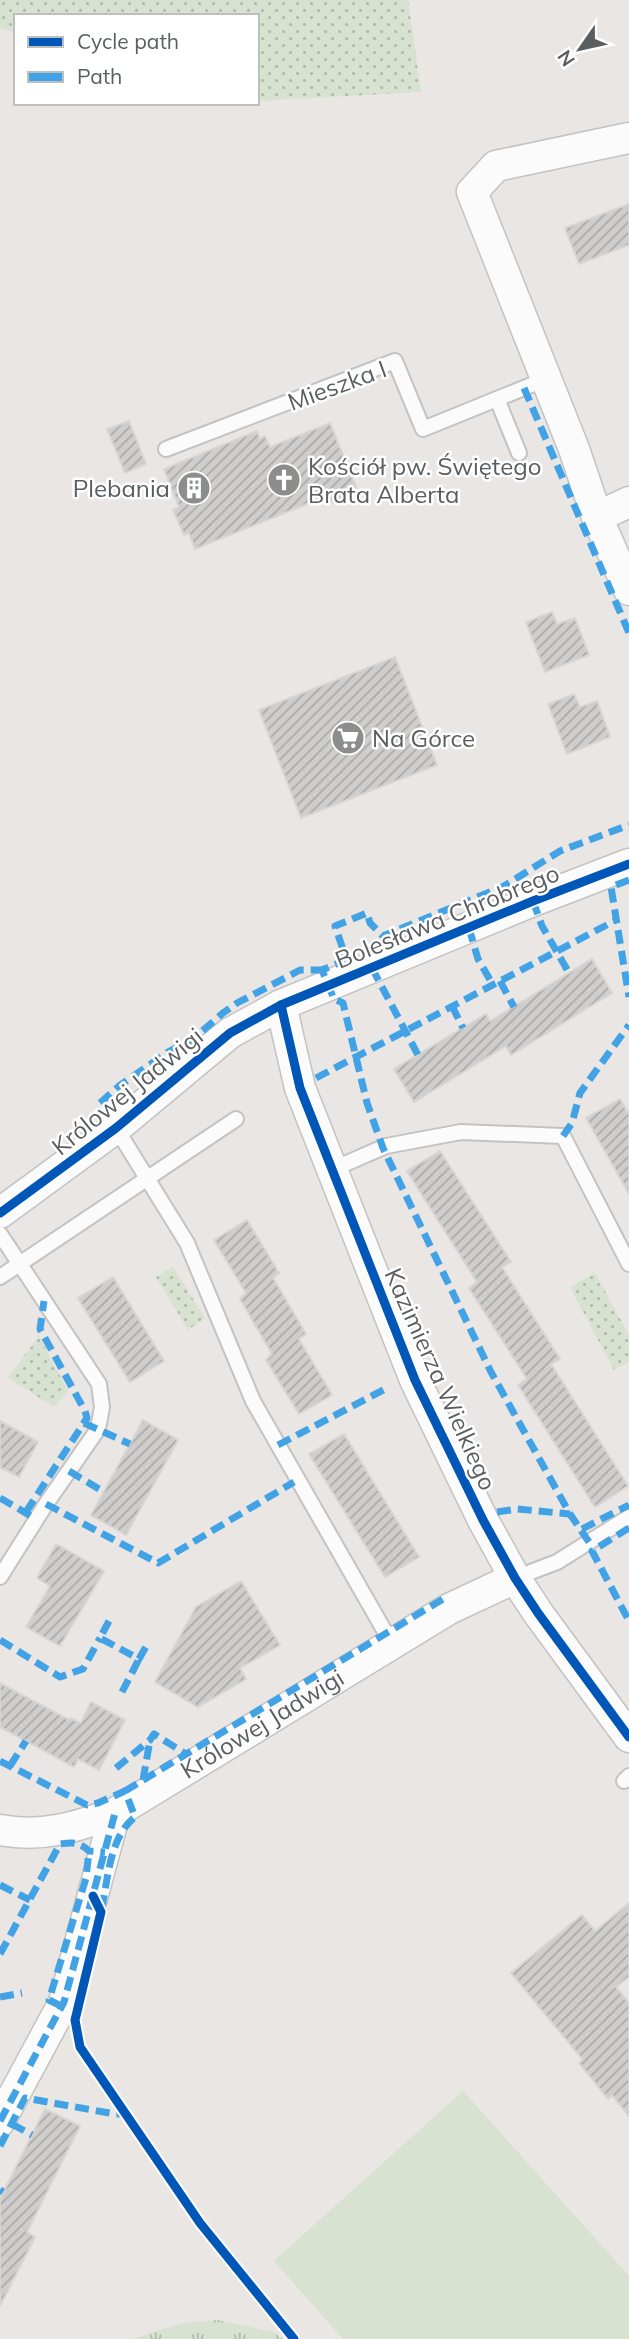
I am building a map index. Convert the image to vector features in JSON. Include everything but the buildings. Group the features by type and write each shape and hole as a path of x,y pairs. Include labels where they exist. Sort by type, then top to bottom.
{"street":[{"path":"629,138 496,166 472,192 597,517 629,590"},
{"path":"597,517 629,502"},
{"name":"Bolesława Chrobrego","path":"281,1005 527,903 629,864"},
{"name":"Królowej Jadwigi","path":"0,1213 116,1128 230,1032 281,1005"},
{"name":"Kazimierza Wielkiego","path":"281,1005 300,1088 415,1380 483,1520 515,1578 538,1614 629,1737"},
{"name":"Królowej Jadwigi","path":"0,1830 23,1834 70,1829 116,1813 449,1609 515,1578"},
{"path":"0,2121 64,2002 116,1813"}],"lane":[{"name":"Mieszka I","path":"166,449 395,361 423,429 546,379"},
{"path":"497,399 519,453"},
{"path":"0,1277 236,1119"},
{"path":"116,1128 187,1243 253,1401 392,1644"},
{"path":"331,1170 386,1146 461,1132 563,1136 629,1264"},
{"path":"0,1234 99,1384 102,1406 98,1429 0,1577"},
{"path":"515,1578 557,1562 629,1517"}],"green space":[{"path":"0,0 408,0 421,92 259,101 259,14 14,14 14,32 0,28"},
{"path":"173,1267 205,1318 188,1330 156,1277"},
{"path":"595,1273 629,1335 629,1362 614,1370 570,1287"},
{"path":"39,1336 68,1391 54,1407 8,1378"},
{"path":"463,2091 629,2276 629,2339 343,2339 274,2261"},
{"path":"218,2320 273,2332 283,2339 132,2339 181,2323"}],"marked path":[{"path":"524,388 629,633"},
{"path":"589,1542 570,1514 491,1372 383,1148 367,1103 343,1003 334,999 322,970 341,962 344,952 335,926 367,913 370,923 383,936 504,886 560,851 629,825"},
{"path":"629,880 611,887 629,997"},
{"path":"533,901 542,926 569,973"},
{"path":"316,1078 618,919"},
{"path":"469,928 478,959 493,985"},
{"path":"372,968 418,1055"},
{"path":"100,1103 119,1086 168,1052 193,1039 237,1003 300,970 322,970"},
{"path":"500,981 514,1007"},
{"path":"452,1006 463,1028"},
{"path":"563,1136 572,1123 580,1093 629,1025"},
{"path":"26,1512 87,1418 40,1329 44,1301"},
{"path":"278,1445 385,1389"},
{"path":"84,1423 130,1444"},
{"path":"69,1471 104,1492"},
{"path":"46,1504 158,1563 294,1482"},
{"path":"0,1498 36,1519"},
{"path":"582,1529 629,1505"},
{"path":"497,1512 517,1509 570,1514"},
{"path":"629,1528 592,1551 629,1621"},
{"path":"125,1791 443,1599"},
{"path":"109,1621 100,1638 139,1659 148,1643"},
{"path":"0,1640 60,1677 83,1669 100,1638"},
{"path":"122,1692 139,1659"},
{"path":"116,1768 154,1734 186,1754"},
{"path":"143,1780 150,1740"},
{"path":"10,1766 26,1741"},
{"path":"0,1761 87,1805 125,1791 135,1817 126,1826 115,1848 101,1912"},
{"path":"0,2121 64,2002 115,1813"},
{"path":"0,1954 60,1844 76,1843 89,1851 105,1852"},
{"path":"61,2006 49,2000 86,1878 89,1851"},
{"path":"0,1885 30,1900"},
{"path":"0,1997 22,1993"},
{"path":"0,2146 25,2098 125,2114"},
{"path":"12,2124 32,2135"}],"cycle path":[{"path":"0,1213 116,1128 230,1033 281,1005 629,864"},
{"path":"281,1005 300,1088 415,1380 483,1520 515,1578 629,1737"},
{"path":"93,1896 101,1912 75,2020 80,2047 200,2223 294,2339"}],"place":[{"name":"Kościół pw. Świętego Brata Alberta","path":"284,480"},
{"name":"Plebania","path":"194,488"},
{"name":"Na Górce","path":"348,738"}]}
